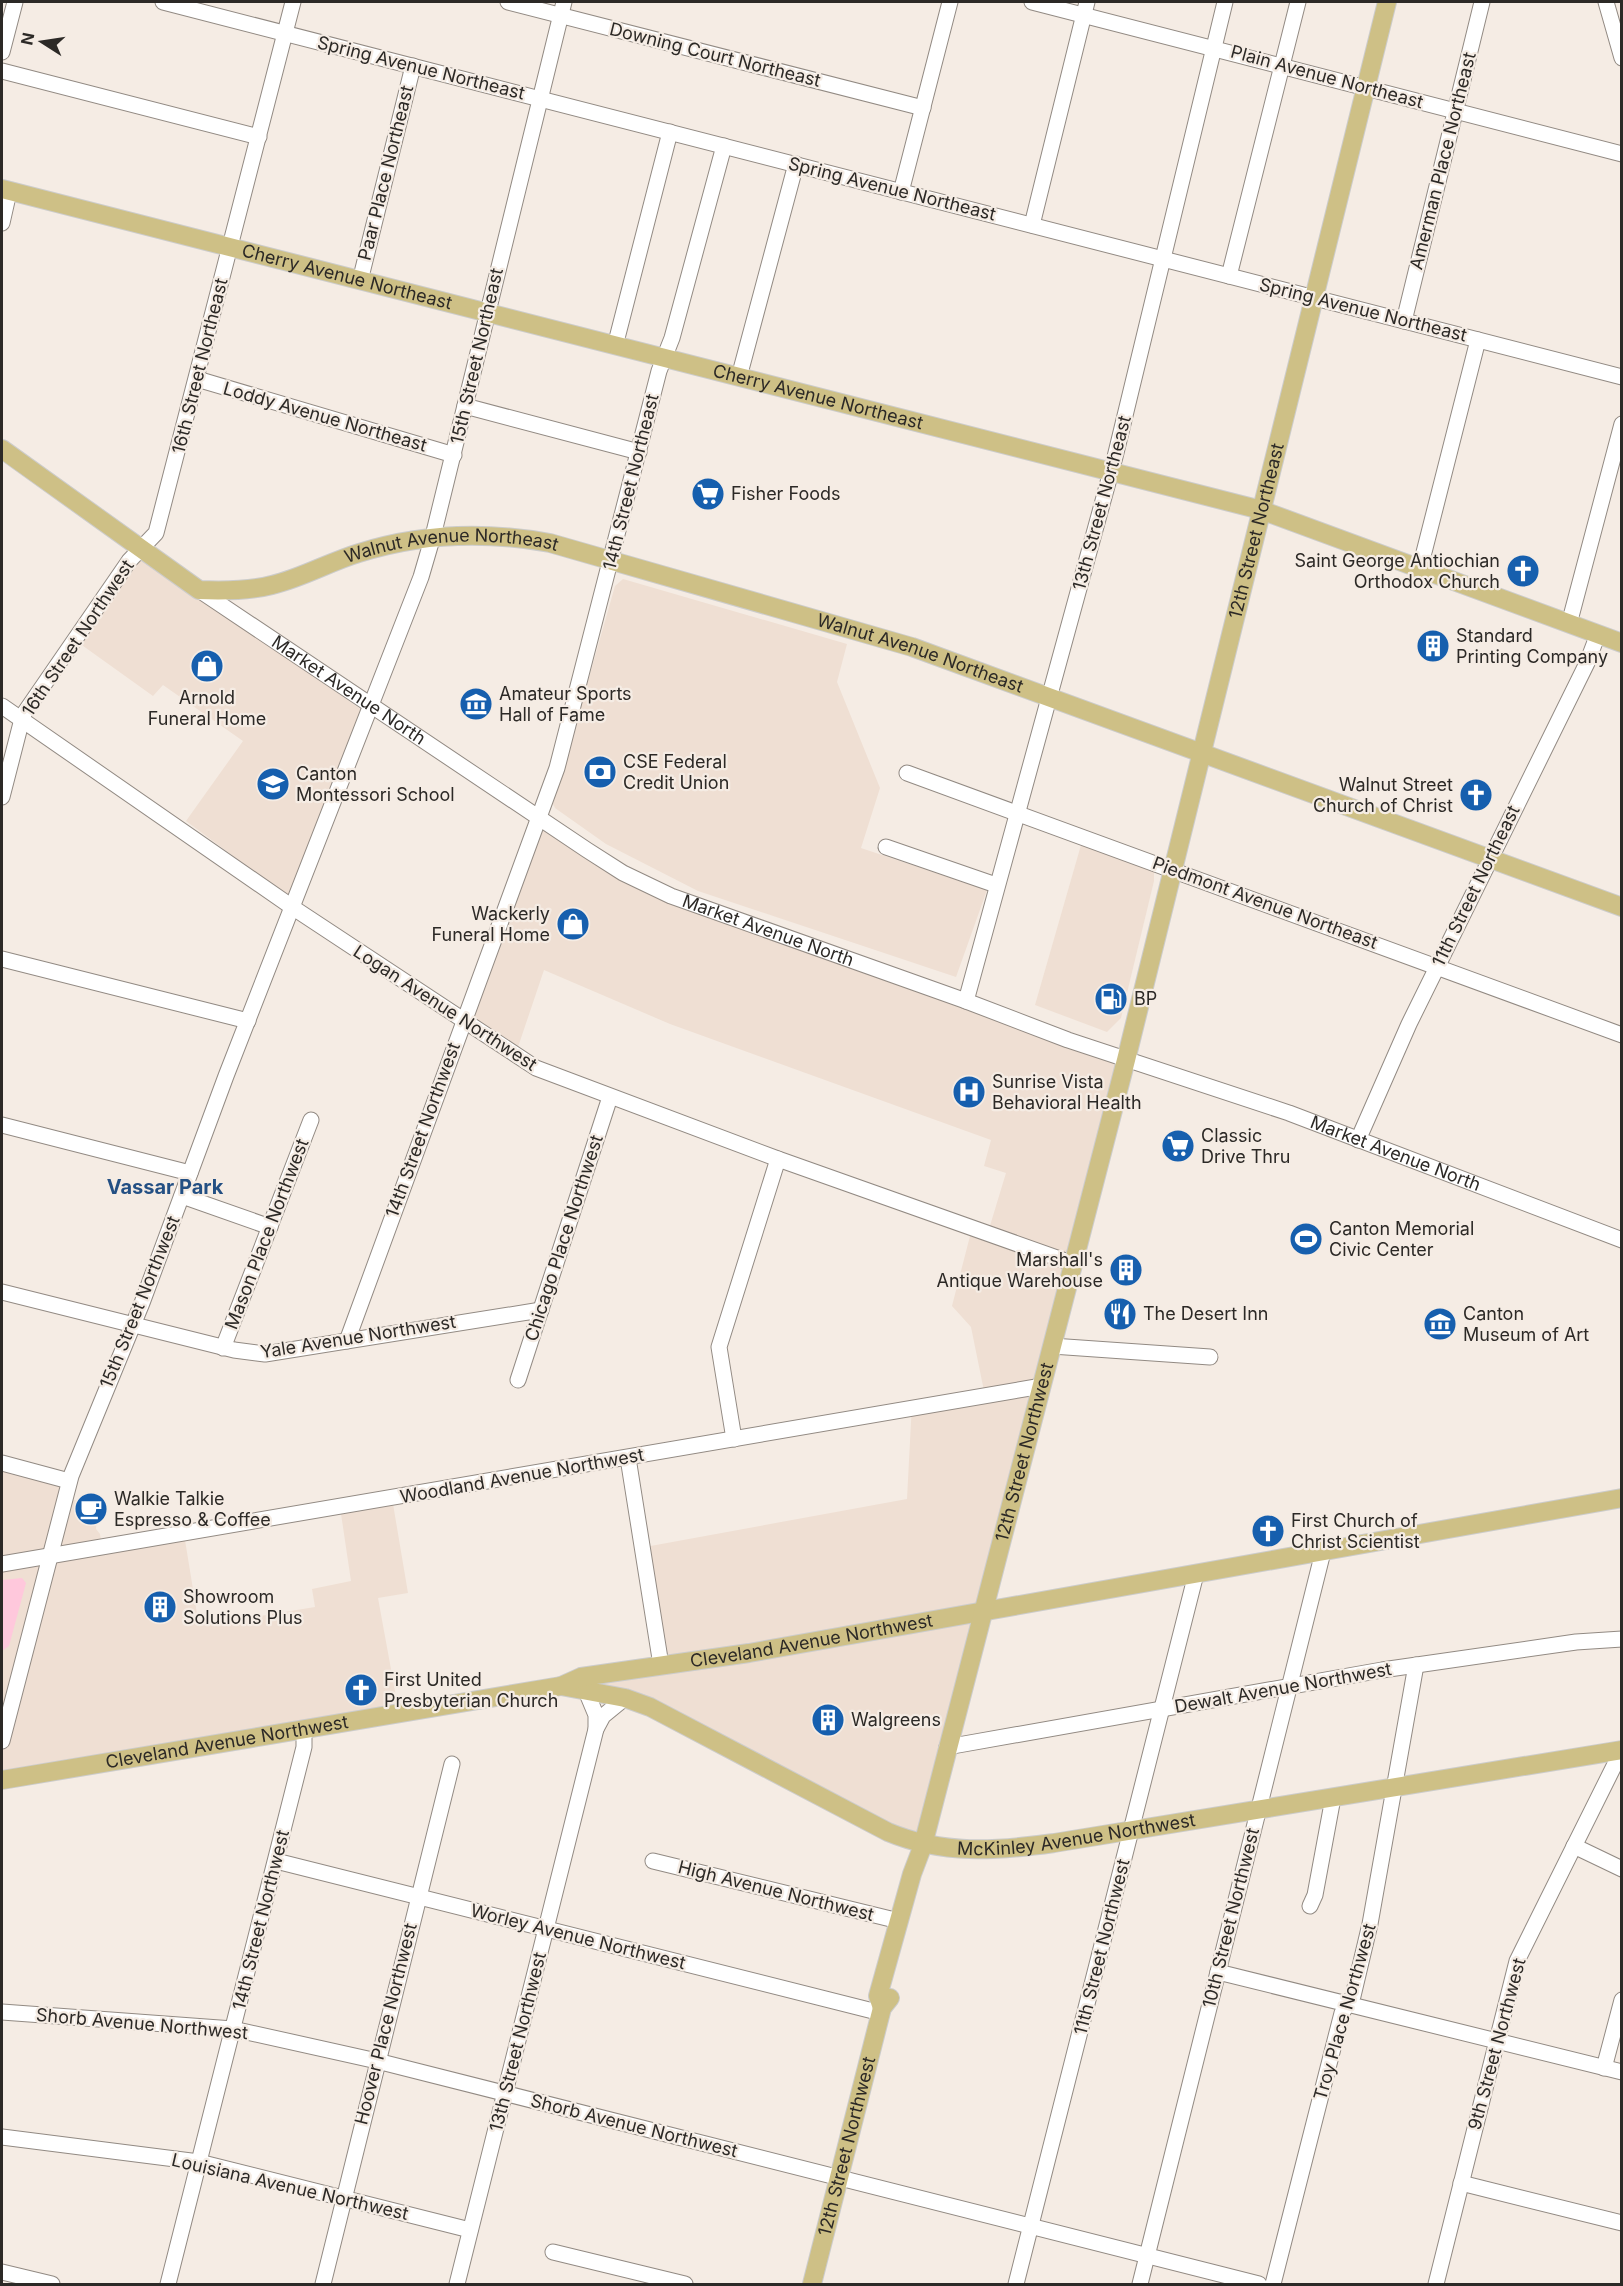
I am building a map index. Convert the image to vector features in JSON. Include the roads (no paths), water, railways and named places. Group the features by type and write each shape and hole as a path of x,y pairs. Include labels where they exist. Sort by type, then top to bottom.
{"main road":[{"name":"12th Street Northeast","path":"1126,1060 1387,2"},
{"name":"Cherry Avenue Northeast","path":"5,190 1261,510 1622,643"},
{"name":"Market Avenue North","path":"2,449 199,590"},
{"name":"Walnut Avenue Northeast","path":"199,590 236,590 273,585 363,552 433,536 476,535 525,538 612,559 849,627 1048,695 1622,907"},
{"name":"12th Street Northwest","path":"882,2011 878,1996 923,1845 1126,1060"},
{"name":"Cleveland Avenue Northwest","path":"2,1780 561,1686 581,1677 749,1653 1622,1498"},
{"name":"McKinley Avenue Northwest","path":"561,1686 625,1698 672,1718 888,1832 923,1845 965,1851 1001,1850 1132,1831 1622,1750"},
{"name":"12th Street Northwest","path":"812,2284 882,2011 890,1999 923,1877 923,1845"}],"street":[{"path":"2,52 15,2"},
{"name":"Spring Avenue Northeast","path":"163,2 1622,377"},
{"name":"16th Street Northeast","path":"140,549 156,533 294,2"},
{"name":"Downing Court Northeast","path":"508,2 563,8 923,108"},
{"path":"902,192 950,2"},
{"name":"Plain Avenue Northeast","path":"1032,2 1086,8 1214,48 1622,154"},
{"name":"13th Street Northeast","path":"966,1001 1111,471 1225,2"},
{"path":"1229,276 1298,2"},
{"name":"Amerman Place Northeast","path":"1404,321 1482,2"},
{"path":"1612,7 1622,58"},
{"name":"15th Street Northeast","path":"370,705 421,577 433,536 563,8"},
{"path":"1032,225 1086,8"},
{"name":"Paar Place Northeast","path":"360,281 413,66"},
{"path":"2,71 259,137"},
{"path":"615,346 670,132"},
{"name":"14th Street Northeast","path":"539,818 560,758 664,358 724,146"},
{"path":"739,377 796,164"},
{"path":"2,223 5,190"},
{"path":"1420,568 1478,340"},
{"name":"Loddy Avenue Northeast","path":"197,380 453,455"},
{"path":"465,406 639,452"},
{"path":"1569,624 1622,424"},
{"name":"16th Street Northwest","path":"2,797 21,719 41,686 129,561 140,549"},
{"name":"Market Avenue North","path":"199,590 623,873 662,892 966,1001 1036,1029 1289,1113 1622,1240"},
{"name":"11th Street Northeast","path":"1358,1140 1437,967 1587,663 1598,634"},
{"name":"Logan Avenue Northwest","path":"2,705 292,907 463,1022 536,1068 778,1159 1074,1264"},
{"name":"15th Street Northwest","path":"2,1741 69,1481 133,1324 370,705"},
{"name":"Piedmont Avenue Northeast","path":"907,773 1172,868 1278,910 1348,933 1622,1035"},
{"name":"14th Street Northwest","path":"347,1341 539,818"},
{"path":"886,847 996,885"},
{"path":"2,959 248,1021"},
{"name":"Chicago Place Northwest","path":"518,1380 610,1097"},
{"name":"Mason Place Northwest","path":"223,1348 311,1120"},
{"path":"2,1125 190,1173"},
{"path":"734,1439 719,1347 778,1159"},
{"path":"182,1196 270,1227"},
{"name":"Yale Avenue Northwest","path":"2,1292 223,1348 264,1354 541,1310"},
{"path":"1052,1346 1210,1357"},
{"name":"Woodland Avenue Northwest","path":"2,1564 1042,1386"},
{"path":"628,1458 661,1665"},
{"path":"2,1463 69,1481"},
{"name":"10th Street Northwest","path":"1140,2284 1323,1552"},
{"name":"11th Street Northwest","path":"1016,2284 1196,1574"},
{"name":"Dewalt Avenue Northwest","path":"947,1747 1416,1665 1576,1642 1622,1639"},
{"name":"Troy Place Northwest","path":"1273,2284 1342,2013 1353,1996 1370,1924 1416,1665"},
{"name":"13th Street Northwest","path":"457,2284 596,1729 596,1715 586,1691"},
{"name":"13th Street Northwest","path":"596,1729 603,1716 625,1698"},
{"name":"14th Street Northwest","path":"168,2284 304,1747 304,1729"},
{"name":"9th Street Northwest","path":"1436,2284 1517,1961 1622,1750"},
{"name":"Hoover Place Northwest","path":"323,2284 452,1764"},
{"path":"1310,1906 1315,1894 1333,1798"},
{"path":"1574,1846 1622,1869"},
{"name":"Worley Avenue Northwest","path":"276,1861 882,2011"},
{"name":"High Avenue Northwest","path":"653,1861 899,1921"},
{"path":"1218,1972 1622,2072"},
{"path":"1604,2068 1622,2000"},
{"name":"Shorb Avenue Northwest","path":"2,2012 233,2029 377,2061 839,2180 1259,2284"},
{"name":"Louisiana Avenue Northwest","path":"2,2137 199,2162 470,2230"},
{"path":"1461,2183 1622,2223"},
{"path":"553,2252 685,2284"},
{"path":"2,2272 52,2284"}],"place":[{"name":"Fisher Foods","path":"708,494"},
{"name":"Saint George Antiochian Orthodox Church","path":"1523,571"},
{"name":"Standard Printing Company","path":"1433,646"},
{"name":"Arnold Funeral Home","path":"207,666"},
{"name":"Amateur Sports Hall of Fame","path":"476,704"},
{"name":"CSE Federal Credit Union","path":"600,772"},
{"name":"Canton Montessori School","path":"273,784"},
{"name":"Walnut Street Church of Christ","path":"1476,795"},
{"name":"Wackerly Funeral Home","path":"573,924"},
{"name":"BP","path":"1111,999"},
{"name":"Sunrise Vista Behavioral Health","path":"969,1092"},
{"name":"Classic Drive Thru","path":"1178,1146"},
{"name":"Canton Memorial Civic Center","path":"1306,1239"},
{"name":"Marshall's Antique Warehouse","path":"1126,1270"},
{"name":"The Desert Inn","path":"1120,1314"},
{"name":"Canton Museum of Art","path":"1440,1324"},
{"name":"Walkie Talkie Espresso & Coffee","path":"91,1509"},
{"name":"First Church of Christ Scientist","path":"1268,1531"},
{"name":"Showroom Solutions Plus","path":"160,1607"},
{"name":"First United Presbyterian Church","path":"361,1690"},
{"name":"Walgreens","path":"828,1720"}],"district":[{"name":"Vassar Park","path":"165,1187"}]}
